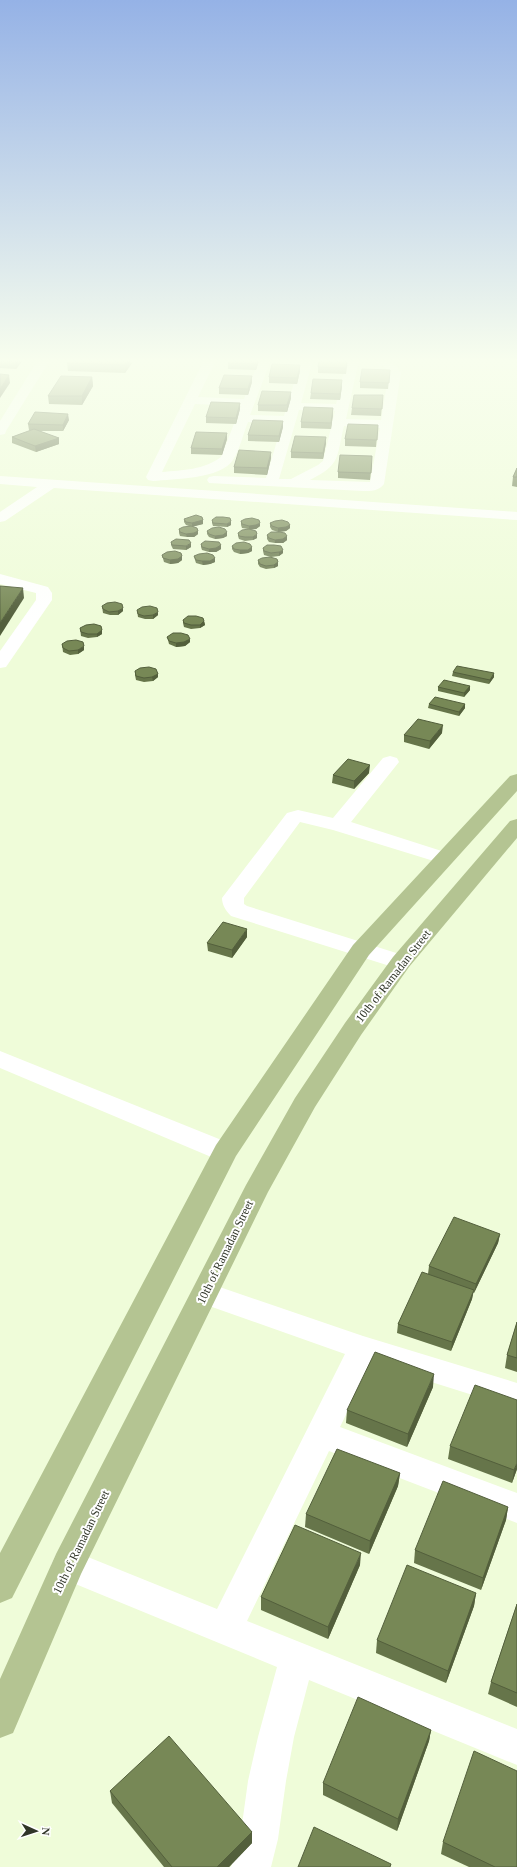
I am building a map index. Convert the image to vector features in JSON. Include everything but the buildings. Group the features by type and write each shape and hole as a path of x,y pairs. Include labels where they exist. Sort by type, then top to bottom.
{"main road":[{"path":"0,1587 161,1273 226,1152 361,950 517,780"},
{"name":"10th of Ramadan Street","path":"0,1720 68,1565 255,1192 304,1104 353,1029 402,962 517,825"}],"street":[{"path":"153,477 168,447"},
{"path":"153,477 200,471 222,464 227,459 232,447"},
{"path":"270,483 280,447"},
{"path":"293,484 327,465 332,447"},
{"path":"78,485 85,479 97,476 153,477 363,487 377,484 383,447"},
{"path":"0,480 517,516"},
{"path":"0,503 33,482"},
{"path":"0,518 52,484"},
{"path":"0,579 42,590 45,597 0,663"},
{"path":"338,825 390,762"},
{"path":"402,962 239,911 234,907 232,902 233,898 294,817 302,816 338,825 444,858"},
{"path":"0,1059 226,1152"},
{"path":"205,1293 363,1348 517,1396"},
{"path":"225,1629 363,1348"},
{"path":"321,1434 517,1508"},
{"path":"68,1565 517,1747"},
{"path":"251,1867 259,1839 267,1781 276,1738 297,1658"}]}
